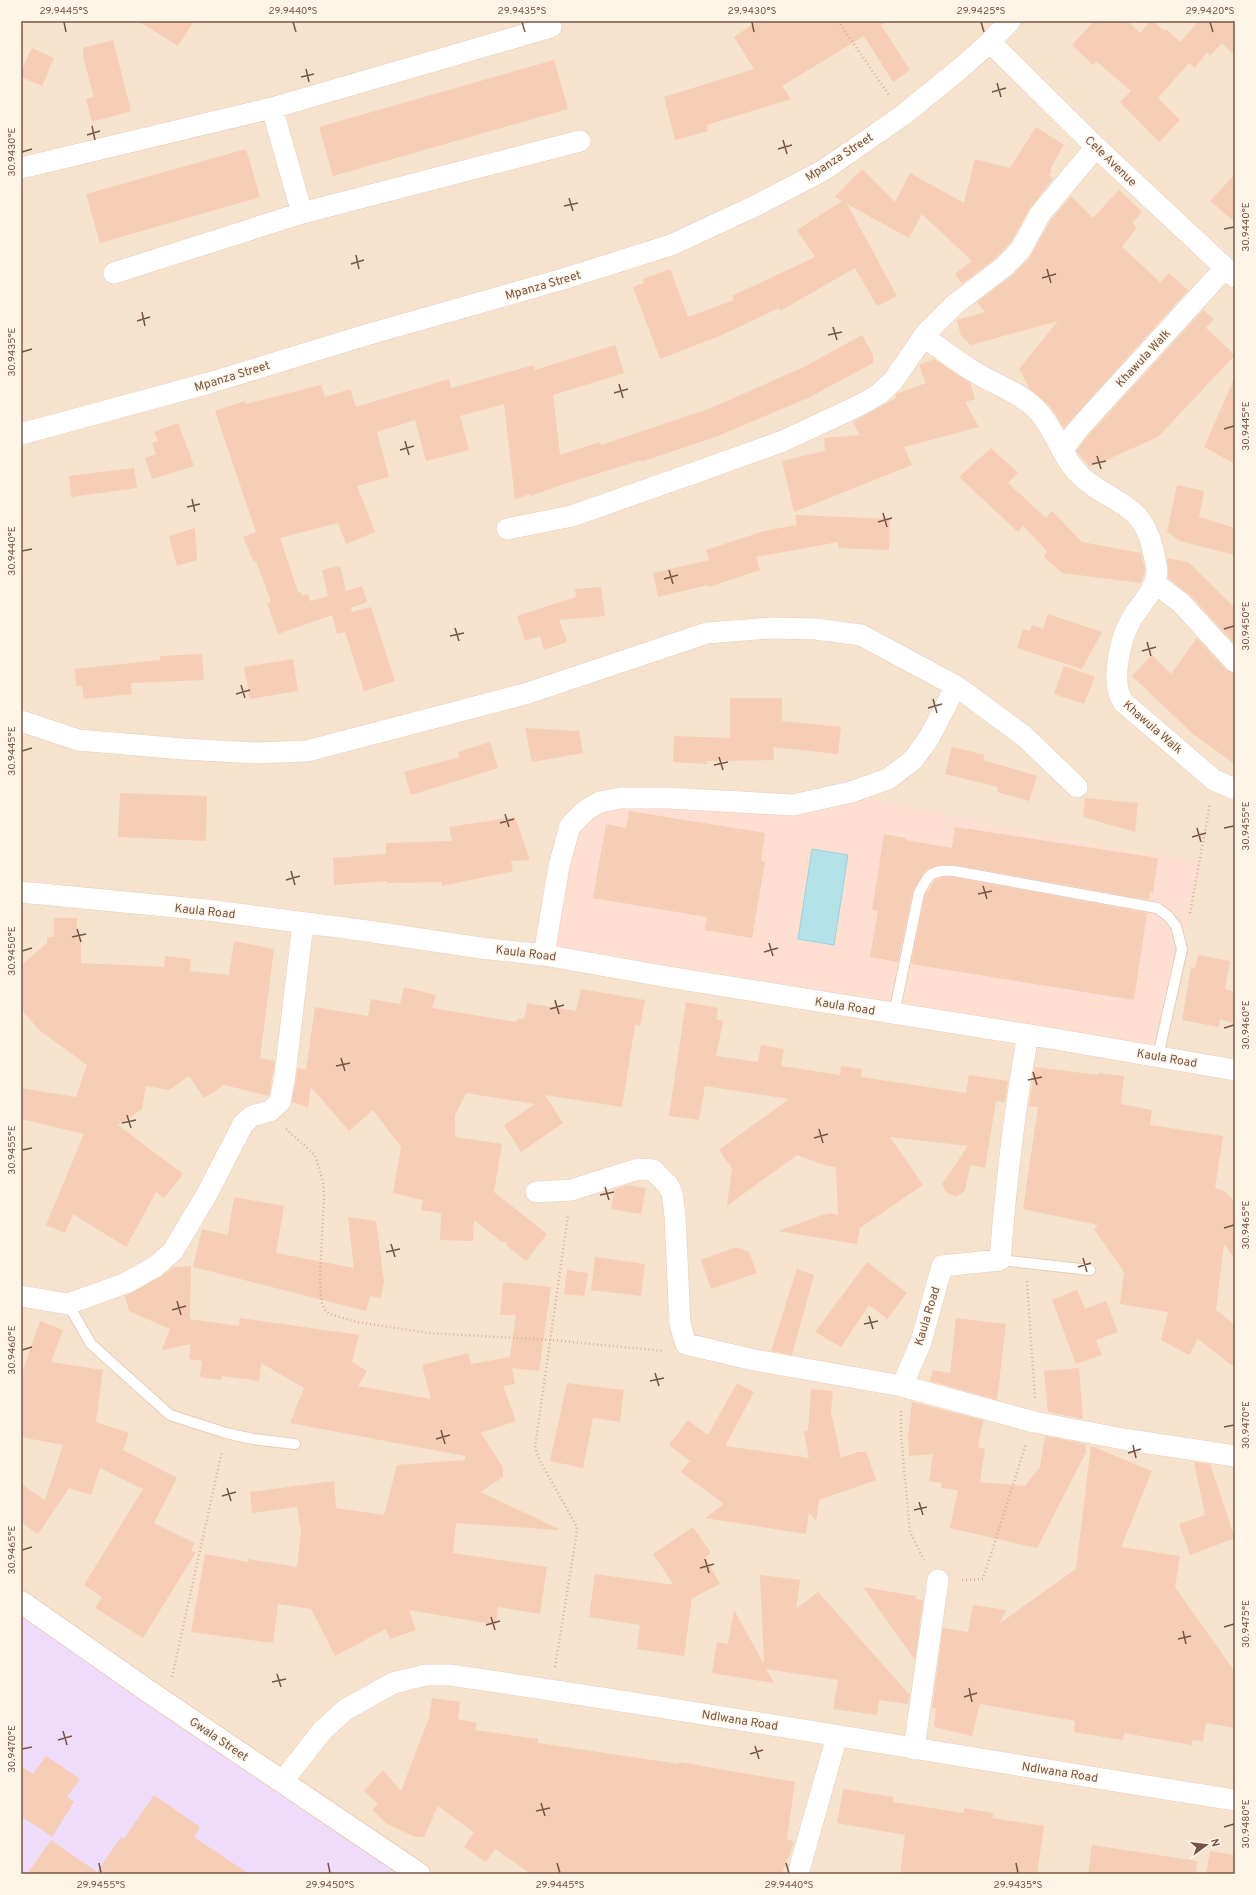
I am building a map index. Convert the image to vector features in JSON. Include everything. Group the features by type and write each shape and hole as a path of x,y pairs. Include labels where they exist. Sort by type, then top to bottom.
{"street":[{"name":"Mpanza Street","path":"21,434 209,384 366,335 563,279 671,245 755,206 824,170 903,115 961,68 990,42 1010,21"},
{"path":"21,168 272,108 551,27"},
{"name":"Cele Avenue","path":"990,42 1096,147 1230,273"},
{"path":"272,108 302,214"},
{"path":"114,273 302,214 580,141"},
{"path":"507,529 579,513 775,444 851,410 879,394 893,381 924,337 954,305 1005,266 1021,249 1040,214 1096,147"},
{"name":"Khawula Walk","path":"1063,449 1079,428 1230,273"},
{"path":"924,337 974,372 1018,394 1034,407 1048,424 1076,471 1089,483 1115,499 1143,522 1150,534 1157,570 1155,583 1181,603 1235,662"},
{"name":"Khawula Walk","path":"1155,583 1131,620 1121,649 1117,670 1118,694 1123,702 1214,780 1235,789"},
{"path":"21,721 78,740 184,749 258,753 307,751 525,694 707,632 771,628 816,628 861,635 956,686 1024,736 1077,787"},
{"path":"544,954 560,859 570,826 586,810 600,802 620,798 668,798 793,805 851,792 888,779 913,760 929,738 956,686"},
{"name":"Kaula Road","path":"21,892 207,910 481,948 544,954 668,977 1158,1056 1235,1070"},
{"path":"21,1296 68,1304 126,1283 156,1266 173,1250 207,1194 243,1124 252,1116 270,1112 280,1102 285,1075 303,923"},
{"path":"1000,1260 1007,1168 1015,1102 1028,1035"},
{"path":"536,1192 571,1190 638,1169 653,1170 668,1185 672,1193 675,1216 680,1324 686,1344 754,1360 902,1386 1034,1422 1123,1439 1235,1456"},
{"name":"Kaula Road","path":"902,1386 921,1342 942,1266 1000,1260"},
{"path":"914,1749 938,1580"},
{"name":"Gwala Street","path":"21,1602 148,1691 419,1874"},
{"name":"Ndlwana Road","path":"283,1781 322,1730 345,1710 393,1683 426,1675 450,1675 552,1690 1235,1800"},
{"path":"798,1874 837,1736"}],"lane":[{"path":"894,1014 919,893 927,876 941,870 954,871 1157,908 1168,916 1176,926 1182,950 1158,1056"},
{"path":"1000,1260 1090,1270"},
{"path":"68,1304 92,1344 170,1415 226,1434 295,1444"}],"path":[{"path":"838,21 903,115"},
{"path":"1182,950 1188,930 1214,780"},
{"path":"270,1112 276,1122 302,1142 315,1155 323,1182 324,1196 320,1276 321,1301 325,1310 329,1314 358,1322 429,1332 551,1340 670,1352 686,1344"},
{"path":"552,1690 576,1538 576,1527 539,1459 535,1446 571,1190"},
{"path":"902,1386 901,1435 910,1532 919,1551 938,1580"},
{"path":"148,1691 171,1681 226,1434"}],"shaded area":[{"path":"21,21 1235,21 1235,1874 417,1874 21,1603","holes":["851,794 1025,833 1200,862 560,868"]},
{"path":"851,794 1025,833 1200,862 1183,950 1157,1057 544,957 571,827 599,804"},
{"path":"21,1603 417,1874 21,1874"}],"water":[{"path":"812,849 848,855 834,945 798,939"}],"building":[{"path":"138,21 194,21 178,46"},
{"path":"758,21 887,21 881,25 910,70 893,82 864,36 782,86 791,99 707,125 708,131 675,140 664,97 754,69 734,37"},
{"path":"1094,21 1128,21 1140,33 1150,21 1153,21 1164,31 1166,29 1180,42 1199,21 1235,21 1235,56 1222,43 1210,56 1207,52 1195,68 1189,63 1158,98 1180,120 1159,142 1120,102 1131,91 1096,61 1093,65 1072,45"},
{"path":"113,40 131,111 92,122 86,99 94,97 83,57 83,48"},
{"path":"32,48 54,58 42,86 21,77 21,71"},
{"path":"554,60 568,109 333,176 319,127"},
{"path":"1036,127 1064,145 1050,169 1052,170 1049,175 1053,179 1030,208 1011,242 997,257 962,284 955,274 972,261 922,214 909,238 847,204 897,296 877,306 855,268 780,311 779,308 722,335 660,359 633,287 644,283 643,279 670,269 688,317 734,300 732,296 815,257 797,230 842,201 835,197 862,169 895,202 910,173 964,203 975,159 1010,168"},
{"path":"246,149 260,197 100,243 86,194"},
{"path":"1235,174 1235,222 1210,201"},
{"path":"1119,190 1142,212 1132,223 1137,227 1122,247 1160,282 1169,273 1188,290 1064,428 1049,405 1030,389 1019,369 1058,321 971,345 961,336 957,320 985,312 977,302 1012,276 1030,257 1050,221 1071,196 1093,218"},
{"path":"1203,310 1214,319 1206,328 1235,355 1158,437 1090,467 1076,451"},
{"path":"862,335 873,355 873,363 810,397 718,436 641,462 641,460 555,487 531,496 530,494 515,499 504,404 460,416 469,450 426,461 415,420 377,432 389,477 357,486 375,532 346,544 338,523 280,538 298,592 300,592 302,596 308,594 310,601 328,596 322,570 340,566 346,591 362,586 367,602 351,608 352,612 371,607 395,681 364,691 345,632 337,634 332,615 278,634 267,603 271,602 256,561 254,562 243,537 256,532 215,411 245,401 246,404 321,385 325,397 350,389 356,407 449,379 451,388 534,365 535,370 615,345 624,373 553,395 560,455 600,442 601,445 711,408 804,367"},
{"path":"934,359 970,383 975,399 965,402 979,427 904,447 912,465 794,512 782,461 825,451 824,438 860,435 853,422 896,398 896,394 926,383 919,365"},
{"path":"1235,377 1235,464 1204,447"},
{"path":"178,423 194,466 152,479 145,458 156,454 152,443 158,441 154,432"},
{"path":"991,448 1018,473 1008,483 1046,518 1052,511 1082,542 1141,553 1145,570 1141,583 1062,573 1044,557 1047,551 1023,526 1018,532 959,477"},
{"path":"134,468 137,488 71,497 69,476"},
{"path":"1177,485 1204,491 1199,517 1235,528 1235,555 1180,541 1167,532"},
{"path":"795,515 890,519 889,550 838,548 838,542 756,557 760,570 709,587 708,585 658,597 653,573 709,560 706,550 764,531 797,525"},
{"path":"195,528 197,560 177,566 169,536"},
{"path":"1167,558 1188,562 1235,608 1235,644 1190,595 1168,578"},
{"path":"601,587 605,616 559,620 567,642 544,650 540,636 525,641 517,616 576,597 575,589"},
{"path":"1048,614 1102,632 1082,669 1017,648 1023,629 1030,631 1032,625 1043,629"},
{"path":"1197,638 1226,670 1235,674 1235,764 1193,734 1132,676 1152,655 1171,674"},
{"path":"202,654 204,680 131,683 132,694 84,699 82,686 76,686 75,669 160,660 160,656"},
{"path":"293,659 298,691 250,699 244,667"},
{"path":"1064,666 1095,677 1084,704 1054,694"},
{"path":"730,698 782,698 782,721 841,727 838,754 773,747 774,760 707,761 707,764 673,762 674,736 730,738"},
{"path":"525,728 579,731 583,753 532,762"},
{"path":"490,742 498,768 411,795 404,772 460,757 458,752"},
{"path":"952,747 985,755 983,760 1037,776 1029,801 997,792 998,787 945,774"},
{"path":"120,793 207,796 206,841 118,837"},
{"path":"1085,798 1138,803 1135,832 1083,817"},
{"path":"629,811 765,833 761,861 765,862 752,938 705,930 707,917 593,898 606,824 626,828"},
{"path":"515,817 530,860 511,861 513,871 442,886 442,882 387,883 387,881 334,885 333,858 386,854 386,843 452,841 449,827"},
{"path":"955,827 1158,858 1153,893 1150,892 1149,900 955,865 939,865 929,868 924,872 913,890 898,962 870,957 878,911 872,910 884,834 906,838 906,840 952,848"},
{"path":"941,877 953,877 1147,913 1134,1000 911,964 925,895 935,880"},
{"path":"54,918 77,918 77,938 81,938 81,963 164,967 165,956 191,959 190,971 229,975 234,941 274,949 260,1058 275,1061 269,1096 224,1085 204,1098 189,1076 169,1090 146,1086 142,1109 118,1125 183,1174 164,1198 156,1192 126,1247 73,1214 65,1233 46,1225 84,1134 21,1119 21,1088 76,1097 87,1065 39,1030 21,1009 21,965 47,943 47,937 54,937"},
{"path":"1198,955 1230,961 1225,989 1235,992 1235,1023 1220,1020 1219,1027 1182,1020 1191,968 1195,968"},
{"path":"404,987 436,995 432,1008 516,1022 517,1019 524,1019 527,1003 576,1011 581,989 645,1000 640,1026 635,1025 622,1107 545,1095 563,1123 521,1152 504,1125 535,1104 466,1093 455,1115 455,1137 502,1144 494,1192 547,1234 526,1261 507,1246 507,1242 502,1242 474,1220 473,1241 440,1240 441,1213 421,1210 423,1200 393,1193 401,1147 373,1110 349,1131 311,1087 308,1107 292,1102 298,1068 306,1070 315,1007 368,1016 371,999 400,1004"},
{"path":"686,1002 718,1008 716,1019 723,1021 716,1056 758,1062 761,1045 784,1049 781,1066 840,1075 841,1066 862,1069 861,1077 966,1093 969,1075 1008,1081 1005,1102 996,1101 985,1168 970,1165 965,1191 956,1196 952,1195 947,1193 942,1184 968,1146 890,1137 923,1185 860,1228 857,1244 778,1231 825,1214 828,1215 829,1213 838,1215 836,1167 824,1165 797,1155 727,1206 732,1168 719,1150 789,1099 705,1086 699,1120 669,1116"},
{"path":"1035,1067 1098,1075 1098,1073 1124,1076 1121,1104 1152,1110 1150,1125 1223,1136 1215,1188 1224,1191 1235,1201 1235,1259 1224,1244 1216,1310 1235,1325 1235,1368 1198,1339 1189,1355 1161,1340 1168,1312 1120,1304 1124,1272 1094,1229 1098,1225 1023,1209 1038,1107 1029,1106"},
{"path":"627,1185 646,1188 641,1214 611,1209 615,1189"},
{"path":"234,1197 284,1206 276,1253 354,1268 348,1217 376,1221 384,1281 381,1298 370,1296 366,1311 193,1267 202,1229 228,1235"},
{"path":"736,1247 749,1252 757,1273 711,1289 701,1260"},
{"path":"595,1257 645,1264 641,1296 591,1290"},
{"path":"867,1262 907,1293 887,1319 869,1305 841,1347 815,1332"},
{"path":"191,1266 190,1319 239,1326 240,1318 359,1335 352,1362 367,1371 358,1386 431,1399 422,1365 468,1353 471,1364 510,1357 516,1315 500,1315 503,1282 551,1287 539,1371 512,1368 515,1384 503,1386 516,1421 481,1433 503,1468 503,1477 480,1492 559,1529 456,1523 453,1553 547,1567 540,1614 498,1607 496,1625 409,1610 416,1630 390,1639 386,1629 335,1656 311,1609 278,1604 273,1643 191,1632 205,1554 248,1562 248,1559 297,1567 301,1532 297,1507 252,1513 250,1492 334,1481 336,1508 384,1515 397,1465 465,1460 465,1456 290,1423 304,1388 261,1363 259,1381 222,1376 221,1380 200,1377 202,1361 189,1359 191,1344 162,1350 170,1329 129,1311 125,1296 162,1276 174,1267"},
{"path":"797,1269 814,1275 792,1355 771,1351"},
{"path":"567,1270 588,1273 584,1296 564,1294"},
{"path":"1077,1290 1085,1309 1106,1301 1118,1332 1096,1340 1102,1355 1076,1364 1052,1300"},
{"path":"956,1318 1006,1324 997,1400 930,1381 933,1370 950,1373"},
{"path":"40,1321 63,1330 51,1362 103,1370 96,1422 129,1433 123,1450 177,1478 154,1523 195,1543 191,1551 196,1552 143,1638 95,1608 102,1597 84,1585 143,1489 100,1468 91,1495 69,1488 38,1534 21,1522 21,1484 45,1500 63,1445 21,1437 21,1376"},
{"path":"1079,1368 1083,1419 1048,1412 1044,1371"},
{"path":"567,1383 624,1390 620,1422 593,1418 583,1468 550,1461"},
{"path":"737,1383 754,1392 725,1446 809,1458 804,1431 808,1430 811,1389 833,1391 831,1412 841,1458 858,1452 866,1452 876,1480 819,1500 816,1521 809,1512 806,1534 705,1518 724,1504 681,1472 690,1461 669,1445 688,1420 708,1435"},
{"path":"912,1402 983,1420 978,1447 985,1449 980,1482 1025,1486 1040,1467 1045,1436 1085,1444 1086,1452 1037,1548 950,1528 958,1490 941,1488 942,1483 929,1481 933,1454 909,1456 908,1437"},
{"path":"1091,1446 1152,1471 1121,1547 1180,1556 1175,1587 1235,1672 1235,1728 1206,1723 1203,1741 1192,1740 1192,1745 1124,1733 1123,1740 1074,1732 1075,1721 980,1704 972,1736 934,1727 936,1708 932,1708 943,1628 968,1632 973,1605 1006,1610 999,1624 1076,1569"},
{"path":"1194,1462 1210,1464 1235,1538 1190,1555 1179,1524 1205,1515"},
{"path":"693,1527 711,1553 705,1557 720,1584 692,1598 684,1656 637,1649 640,1625 589,1617 595,1574 674,1585 653,1554"},
{"path":"760,1575 800,1580 796,1609 818,1592 909,1694 910,1693 908,1704 879,1700 877,1715 833,1709 838,1680 766,1669 774,1683 712,1673 717,1642 728,1644 734,1610 764,1664"},
{"path":"863,1587 916,1596 916,1599 923,1600 915,1660"},
{"path":"432,1698 460,1702 458,1719 477,1723 475,1730 538,1739 538,1743 679,1764 679,1762 795,1782 787,1839 794,1842 782,1874 531,1874 495,1849 486,1862 464,1847 474,1832 438,1806 424,1837 415,1837 386,1823 372,1810 378,1804 364,1791 383,1770 401,1791 429,1718"},
{"path":"46,1756 80,1779 67,1797 74,1802 52,1837 21,1816 21,1766 33,1774"},
{"path":"843,1789 893,1797 893,1802 964,1813 964,1808 994,1813 992,1818 1044,1826 1037,1874 900,1874 905,1835 837,1823"},
{"path":"154,1795 200,1827 194,1837 249,1874 27,1874 51,1840 97,1872 121,1837 124,1839"},
{"path":"1092,1845 1197,1861 1196,1874 1088,1874"},
{"path":"1210,1851 1235,1855 1235,1874 1206,1874"}]}
